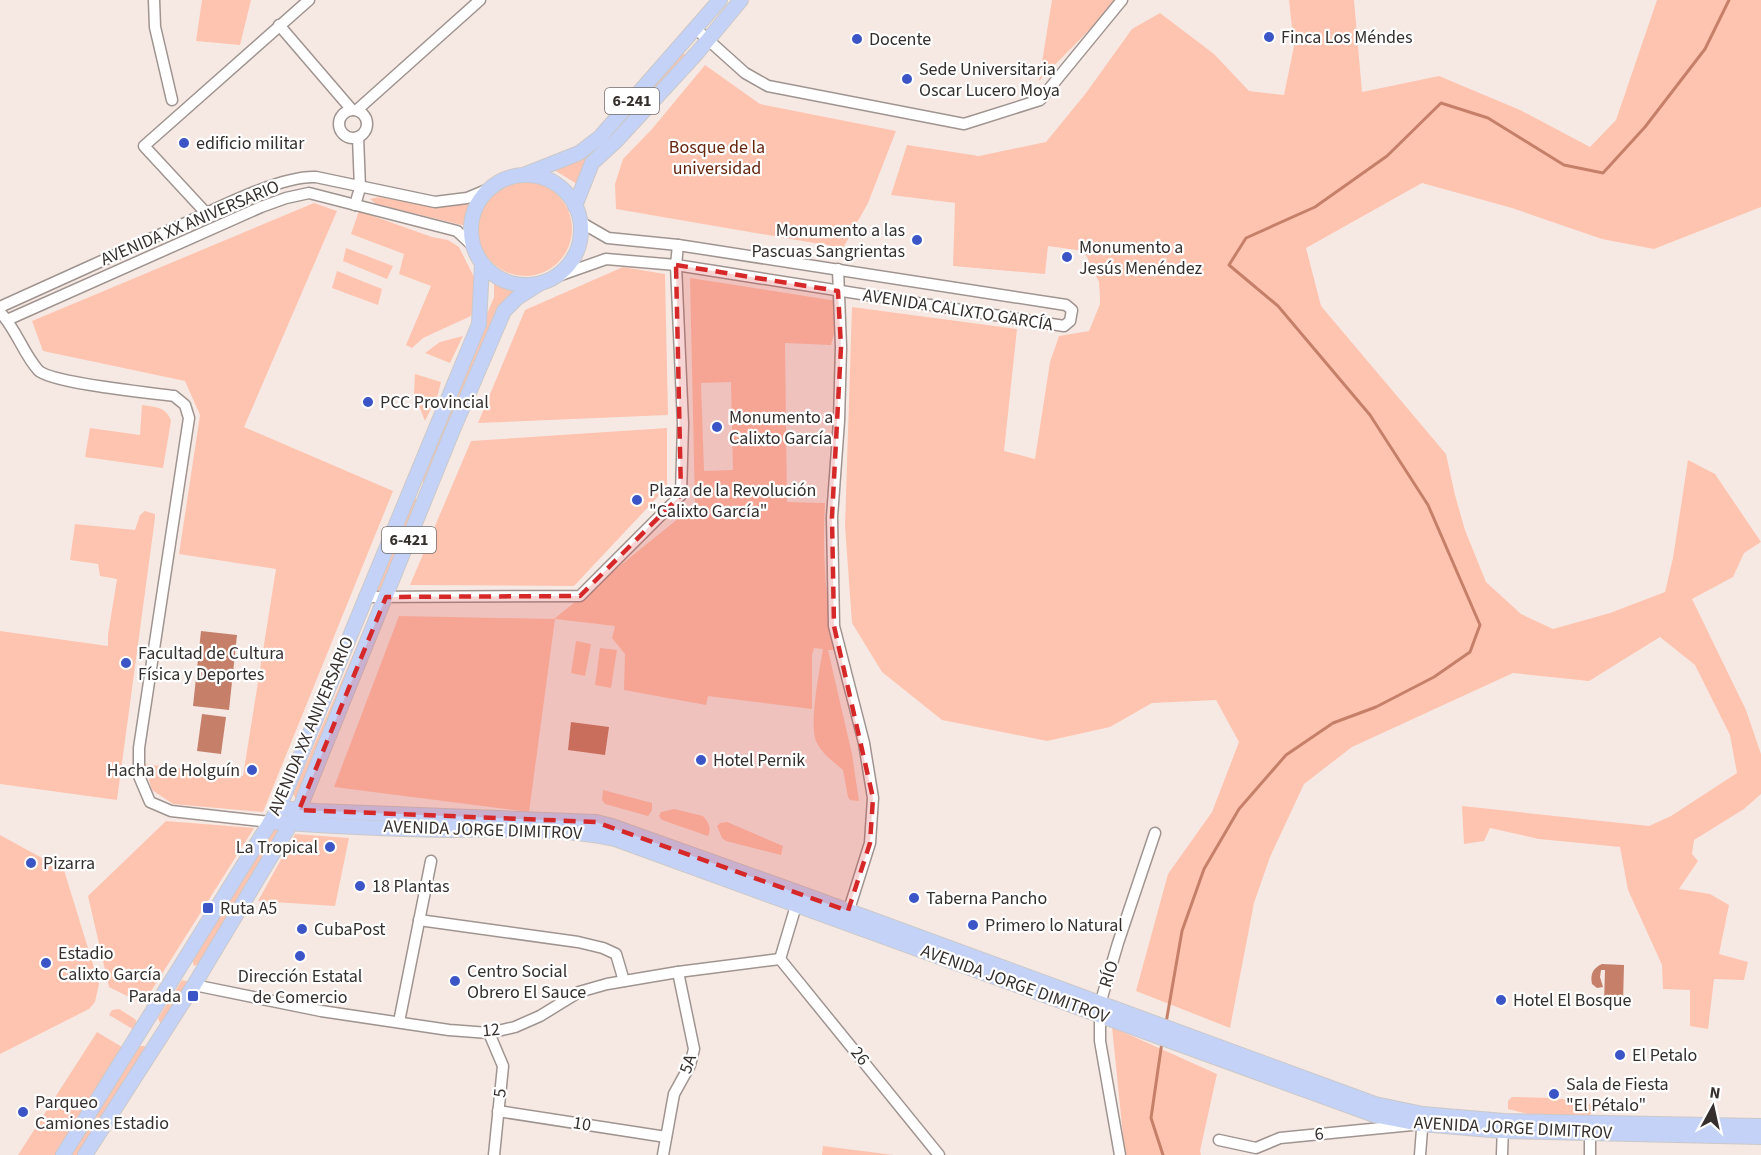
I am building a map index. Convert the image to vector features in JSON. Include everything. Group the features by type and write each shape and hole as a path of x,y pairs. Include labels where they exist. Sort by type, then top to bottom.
{"main road":[{"name":"AVENIDA XX ANIVERSARIO","path":"539,285 518,285 498,278 482,264 473,246 471,230 473,214 480,200 491,188 506,179 523,175 579,153 600,137 720,0"},
{"name":"6-241","path":"575,206 592,163 616,141 709,40 741,0"},
{"path":"523,175 544,178 563,188 575,206 582,223"},
{"name":"AVENIDA XX ANIVERSARIO","path":"86,1155 194,985 299,810 452,432 504,311 517,298 555,278 573,260 581,243 582,223"},
{"name":"AVENIDA XX ANIVERSARIO","path":"63,1155 279,808 479,324 482,264"},
{"name":"AVENIDA JORGE DIMITROV","path":"279,808 596,822 648,838 847,917 1186,1041 1374,1115 1503,1126 1761,1137"},
{"name":"AVENIDA JORGE DIMITROV","path":"270,822 590,834 615,839 798,898"},
{"name":"AVENIDA JORGE DIMITROV","path":"1590,1128 1761,1126"}],"street":[{"path":"154,0 155,27 172,100"},
{"path":"206,213 144,146 309,0"},
{"path":"279,25 355,110 365,116 368,124 365,132 358,137 346,136 339,125 341,116 348,111 355,110 480,0"},
{"path":"696,29 745,74 768,86 964,124 1040,100 1122,0"},
{"path":"355,205 360,188 358,137"},
{"name":"AVENIDA XX ANIVERSARIO","path":"0,307 260,190 308,177 435,202 467,198 491,188"},
{"name":"AVENIDA XX ANIVERSARIO","path":"4,316 261,207 309,193 458,231 473,246"},
{"name":"AVENIDA CALIXTO GARCÍA","path":"555,278 606,259 676,265 1064,326 1070,321 1072,310 1066,305 678,245 608,238 582,223"},
{"path":"365,597 580,596 681,495 683,424 676,265 678,245"},
{"path":"838,269 837,291 841,347 839,421 832,517 834,626 864,743 873,798 870,843 847,917"},
{"path":"4,316 40,372 66,381 174,396 185,405 189,418 139,748 140,776 150,802 171,811 270,822"},
{"name":"RÍO","path":"1120,1155 1100,1041 1099,1010 1118,943 1155,833"},
{"path":"399,1022 431,861"},
{"path":"780,959 798,898"},
{"path":"419,920 578,942 603,948 616,954 624,981"},
{"name":"12","path":"194,985 321,1011 449,1030 489,1033 540,1016 579,992 624,981 678,972 780,959"},
{"name":"26","path":"780,959 939,1155"},
{"name":"5A","path":"663,1155 674,1094 690,1065 694,1049 678,972"},
{"name":"5","path":"489,1033 503,1066 494,1155"},
{"name":"10","path":"498,1111 666,1137"},
{"path":"1420,1155 1422,1119"},
{"name":"6","path":"1219,1140 1260,1151 1280,1138 1422,1119"},
{"path":"1502,1155 1503,1126"},
{"path":"1590,1128 1590,1155"}],"highlighted area":[{"path":"676,265 838,291 841,347 832,517 834,626 873,798 870,843 848,911 596,822 299,810 386,597 580,596 681,495"}],"green space":[{"path":"202,0 251,0 240,45 196,41"},
{"path":"1052,0 1114,0 1096,23 1039,81"},
{"path":"1289,0 1354,0 1362,92 1439,76 1520,110 1590,147 1616,120 1657,0 1761,0 1761,207 1654,249 1602,239 1512,208 1422,183 1306,248 1321,306 1446,454 1465,530 1486,582 1521,614 1553,629 1610,613 1665,592 1673,558 1688,460 1715,474 1761,542 1744,553 1733,577 1692,599 1746,710 1761,754 1761,794 1744,809 1694,840 1692,854 1698,861 1679,889 1710,894 1729,905 1719,954 1748,962 1744,980 1714,979 1708,1029 1690,1026 1690,990 1663,989 1662,965 1628,890 1620,847 1539,839 1490,828 1484,841 1464,844 1462,806 1649,826 1671,816 1737,773 1730,735 1695,665 1660,637 1589,681 1513,673 1352,747 1304,784 1270,857 1254,903 1230,1028 1136,991 1168,874 1212,812 1239,742 1216,700 1152,703 1110,727 1047,741 942,720 882,672 852,623 845,526 852,307 1017,329 1004,451 1035,459 1050,362 1059,336 1089,331 1100,304 1099,282 1084,251 1048,246 1045,274 953,266 955,203 891,195 907,145 979,156 1046,142 1086,93 1132,29 1160,13 1214,54 1249,91 1284,95 1294,46"},
{"path":"680,54 687,54 577,184 551,168 583,156"},
{"name":"Bosque de la universidad","path":"705,65 760,104 896,131 868,203 843,248 616,209 615,184 623,159 652,129"},
{"path":"525,182 543,186 558,196 568,211 572,229 568,247 558,262 543,272 525,276 507,272 492,262 482,247 478,229 482,211 492,196 507,186"},
{"path":"379,197 437,207 469,204 466,226 376,204 370,199"},
{"path":"314,203 337,211 244,427 393,491 263,812 173,804 152,790 144,764 243,776 276,569 179,554 200,415 185,381 43,351 32,321"},
{"path":"359,211 432,237 448,240 459,247 478,285 476,303 471,316 423,338 412,348 406,345 431,286 399,274 404,254 351,234"},
{"path":"346,248 393,266 387,279 343,261"},
{"path":"623,267 665,274 668,415 478,423 525,310"},
{"path":"337,271 382,289 378,305 332,288"},
{"path":"690,278 843,302 831,345 785,343 787,502 825,503 826,579 837,650 828,650 852,754 859,801 850,800 843,770 822,751 815,736 816,697 823,649 814,648 812,655 812,709 708,696 706,705 624,690 625,654 612,638 615,626 555,619 529,812 334,787 399,616 554,619 695,505","holes":["731,382 733,470 704,471 701,383"]},
{"path":"494,281 520,288 514,294 424,483 420,478 494,297"},
{"path":"463,336 450,363 425,353 440,342"},
{"path":"415,374 441,382 425,421 414,393"},
{"path":"142,405 163,410 171,421 163,468 85,457 90,428 140,435"},
{"path":"667,428 667,487 574,586 410,585 471,441"},
{"path":"412,499 417,499 418,504 383,590 379,592 377,586"},
{"path":"145,511 155,514 155,518 117,800 0,784 0,631 108,646 117,579 100,576 98,564 70,560 75,524 135,530 140,515"},
{"path":"374,614 300,797 296,799 293,794 370,615"},
{"path":"576,641 591,644 585,676 571,673"},
{"path":"600,648 617,650 611,688 595,685"},
{"path":"603,790 652,803 652,810 648,816 605,804 602,800"},
{"path":"674,809 703,816 709,825 708,836 662,820 659,816 661,812"},
{"path":"166,821 254,828 143,1004 109,987 88,896"},
{"path":"727,822 783,846 781,855 726,841 722,838 717,826"},
{"path":"274,828 279,832 199,964 194,966 192,959"},
{"path":"295,834 349,838 335,906 258,901"},
{"name":"Estadio Calixto García","path":"0,835 64,870 99,984 95,1002 89,1009 0,1054"},
{"path":"182,980 189,982 164,1022 160,1023 158,1018"},
{"path":"119,1009 135,1019 138,1025 136,1031 109,1015 112,1010"},
{"path":"1112,1027 1217,1074 1201,1155 1125,1155"},
{"path":"97,1032 122,1047 58,1155 18,1155"},
{"path":"140,1046 145,1046 144,1052 78,1155 70,1155"},
{"path":"1512,1097 1588,1102 1593,1109 1589,1117 1528,1114 1508,1109 1508,1101"},
{"path":"823,1146 894,1155 822,1155"}],"shaded area":[{"path":"201,631 237,635 229,710 193,706"},
{"path":"202,714 226,717 221,754 197,751"},
{"path":"571,722 609,727 605,755 568,750"},
{"path":"1602,964 1624,965 1623,1003 1604,1003 1605,970 1601,970 1600,977 1603,987 1597,988 1592,984 1593,972"}],"waterway":[{"path":"1166,1023 1182,931 1204,869 1239,809 1286,755 1333,723 1376,707 1434,677 1470,652 1480,625 1428,505 1370,415 1278,306 1229,265 1246,238 1315,207 1387,156 1441,103 1488,118 1564,165 1603,173 1645,127 1705,49 1729,0"},
{"path":"1162,1042 1151,1118 1163,1155"}],"place":[{"name":"Finca Los Méndes","path":"1269,37"},
{"name":"Docente","path":"857,39"},
{"name":"Sede Universitaria Oscar Lucero Moya","path":"907,79"},
{"name":"edificio militar","path":"184,143"},
{"name":"Monumento a las Pascuas Sangrientas","path":"917,240"},
{"name":"Monumento a Jesús Menéndez","path":"1067,257"},
{"name":"PCC Provincial","path":"368,402"},
{"name":"Monumento a Calixto García","path":"717,427"},
{"name":"Plaza de la Revolución \"Calixto García\"","path":"637,500"},
{"name":"Facultad de Cultura Física y Deportes","path":"126,663"},
{"name":"Hotel Pernik","path":"701,760"},
{"name":"Hacha de Holguín","path":"252,770"},
{"name":"La Tropical","path":"330,847"},
{"name":"Pizarra","path":"31,863"},
{"name":"18 Plantas","path":"360,886"},
{"name":"Taberna Pancho","path":"914,898"},
{"name":"Ruta A5","path":"208,908"},
{"name":"Primero lo Natural","path":"973,925"},
{"name":"CubaPost","path":"302,929"},
{"name":"Dirección Estatal de Comercio","path":"300,956"},
{"name":"Estadio Calixto García","path":"46,963"},
{"name":"Centro Social Obrero El Sauce","path":"455,981"},
{"name":"Parada","path":"193,996"},
{"name":"Hotel El Bosque","path":"1501,1000"},
{"name":"El Petalo","path":"1620,1055"},
{"name":"Sala de Fiesta \"El Pétalo\"","path":"1554,1094"},
{"name":"Parqueo Camiones Estadio","path":"23,1112"}]}
